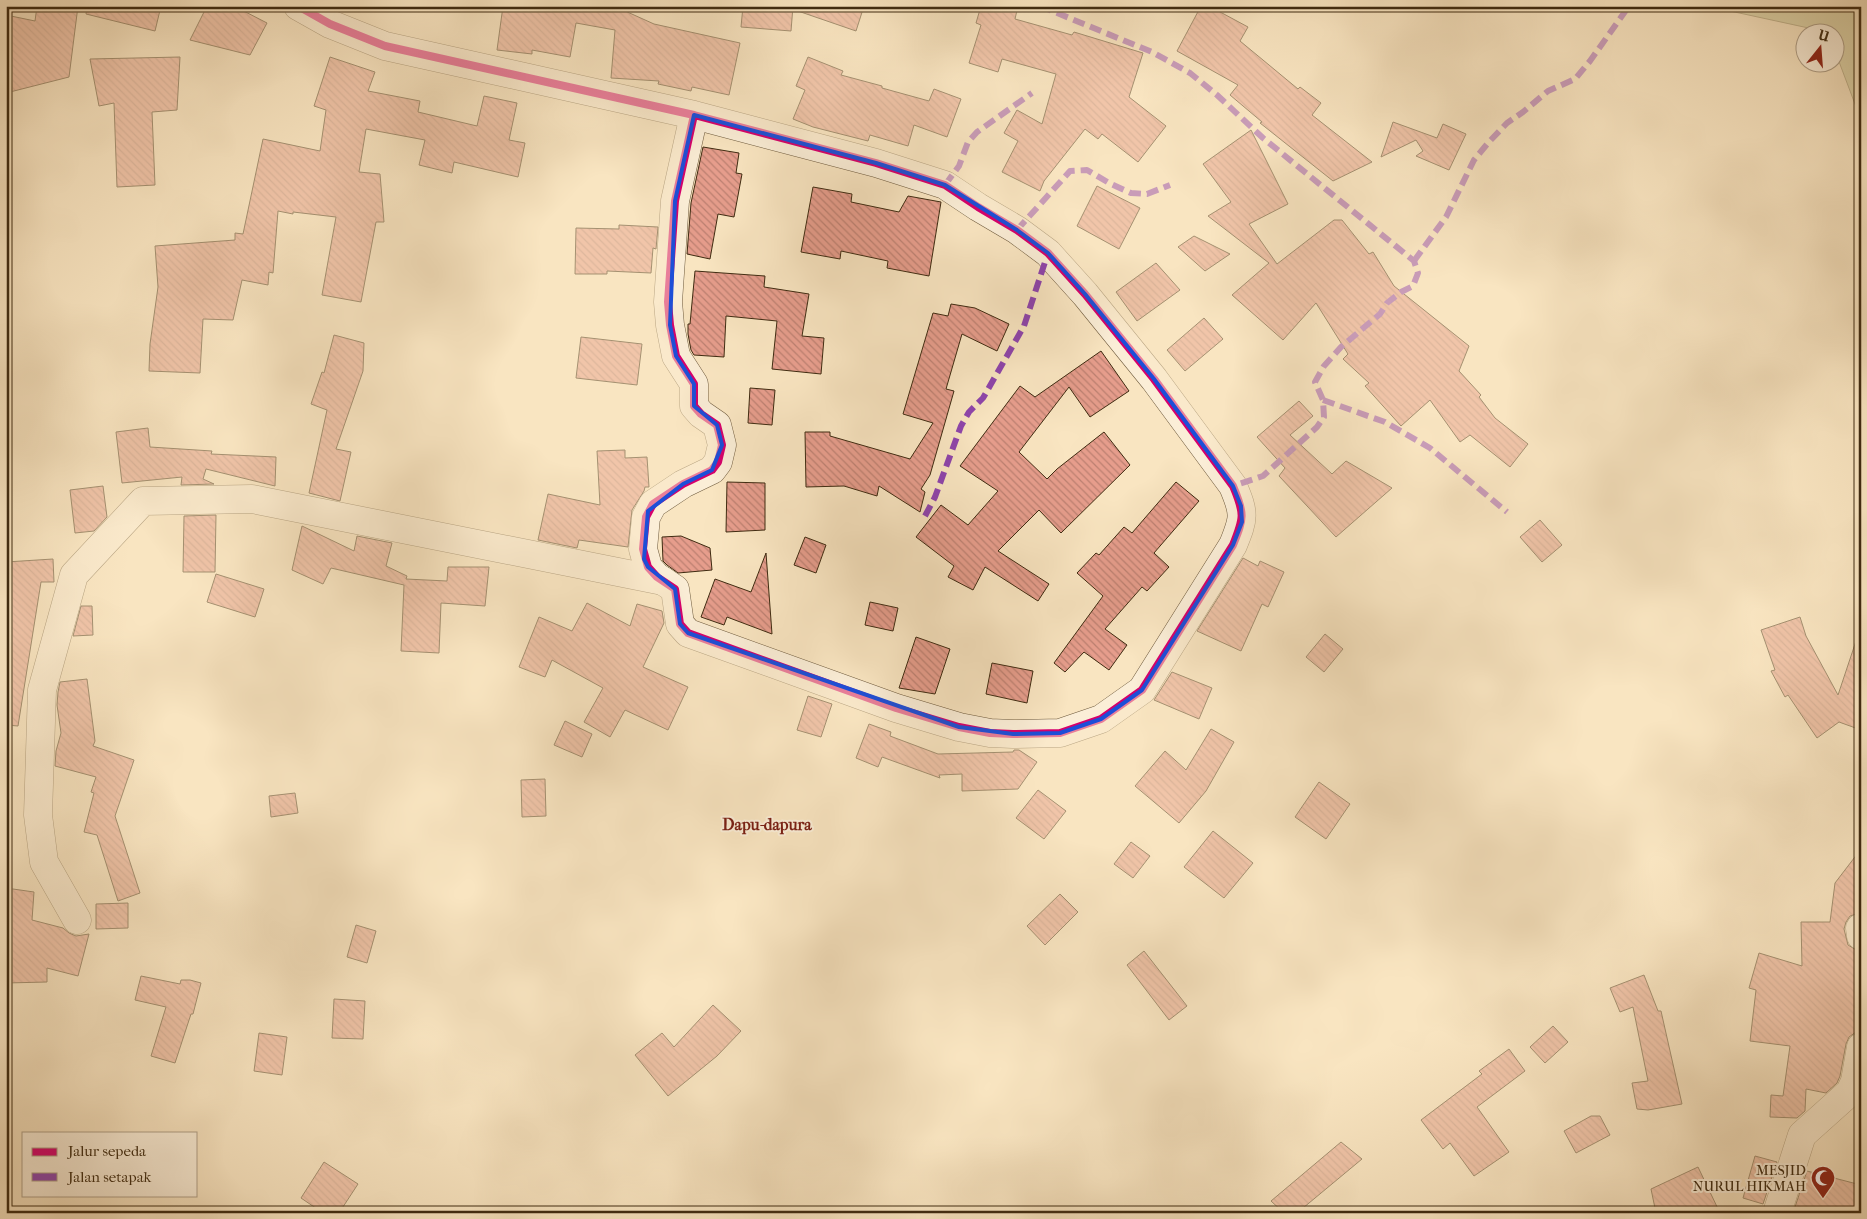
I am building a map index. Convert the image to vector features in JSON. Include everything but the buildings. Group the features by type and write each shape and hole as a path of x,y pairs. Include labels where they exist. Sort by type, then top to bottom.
{"street":[{"path":"298,6 330,24 385,46 694,115 876,163 945,185 1048,253 1085,294 1154,379 1233,486 1242,506 1242,522 1233,545 1142,690 1101,719 1060,733 990,733 959,727 896,708 688,633 680,624 675,589 648,567 644,559 643,549 645,522 648,511 653,504 683,484 712,470 718,462 722,445 717,425 701,414 694,406 694,384 676,356 668,302 675,201 694,115"},
{"path":"77,920 44,862 38,815 42,690 74,575 143,501 252,499 663,581"},
{"path":"1777,1213 1802,1135 1850,1092 1855,1081 1861,1047"}],"highlighted area":[{"path":"694,115 876,163 945,185 1017,230 1048,253 1085,294 1154,379 1233,486 1241,506 1242,522 1233,545 1142,690 1101,719 1060,733 1013,734 959,727 688,633 680,624 675,589 648,567 644,559 648,511 683,484 712,470 722,445 717,425 694,406 694,384 676,356 670,325 675,201"}],"green space":[{"path":"1707,6 1861,6 1861,120 1843,72 1844,22 1794,22 1794,25"}],"marked path":[{"path":"1040,6 1152,52 1190,73 1217,95 1263,138 1414,261 1418,273 1413,286 1401,292 1387,303 1380,314 1341,347 1324,366 1315,382 1323,400 1324,417 1317,427 1263,476 1233,486"},
{"path":"1414,261 1446,217 1474,160 1488,143 1507,123 1548,91 1575,79 1629,6"},
{"path":"945,185 959,166 968,142 977,132 1032,93"},
{"path":"1017,230 1070,171 1087,170 1131,193 1147,194 1170,185"},
{"path":"925,516 935,497 961,426 969,412 983,398 1024,326 1048,253"},
{"path":"1323,400 1385,422 1430,448 1507,512"}],"cycle path":[{"path":"298,6 330,24 385,46 694,115 876,163 945,185 1017,230 1048,253 1085,294 1154,379 1233,486 1240,503 1242,516 1233,545 1142,690 1101,719 1060,733 990,733 959,727 896,708 688,633 680,624 675,589 657,577 648,567 643,549 646,517 653,504 683,484 712,470 718,462 722,445 717,425 701,414 694,406 694,384 676,356 668,302 675,201 694,115"}],"place":[{"name":"MESJID NURUL HIKMAH","path":"1823,1199"}],"district":[{"name":"Dapu-dapura","path":"767,824"}]}
